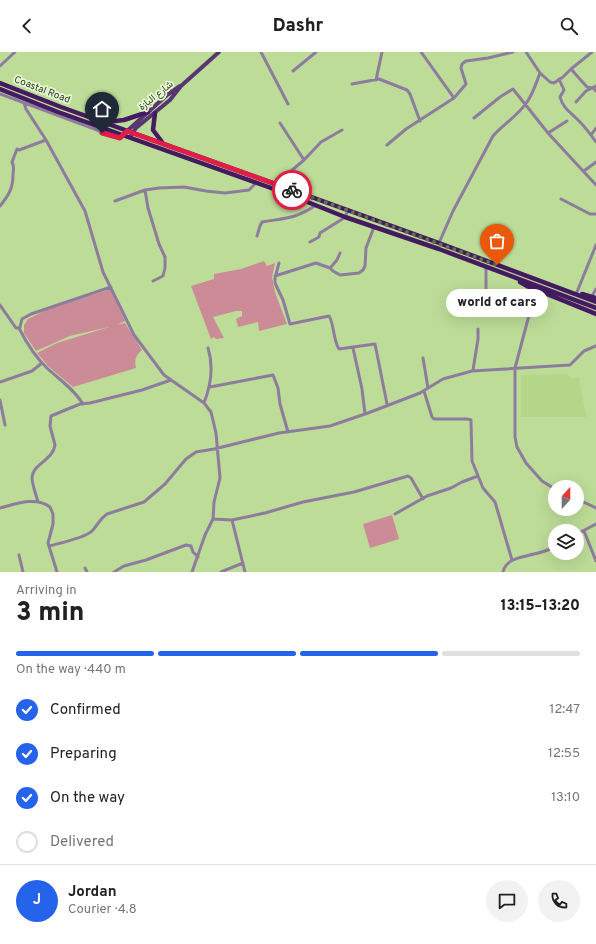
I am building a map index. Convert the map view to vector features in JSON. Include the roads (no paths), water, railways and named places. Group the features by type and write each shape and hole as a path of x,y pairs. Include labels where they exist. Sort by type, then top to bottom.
{"highway":[{"name":"Coastal Road","path":"0,83 61,107 279,186 309,199 316,205 374,227 596,308"},
{"name":"Coastal Road","path":"0,89 256,183 348,211 439,243 596,302"},
{"path":"104,122 124,120 148,112"},
{"path":"155,113 153,130 163,144"},
{"path":"518,279 521,283 527,286 596,314"},
{"path":"568,291 594,297"}],"main road":[{"path":"181,86 220,52"},
{"name":"شارع البازة","path":"124,135 166,95 181,86"},
{"name":"شارع البازة","path":"130,137 141,124 170,100 181,86"}],"street":[{"path":"0,66 15,52"},
{"path":"261,52 288,104"},
{"path":"293,71 316,52"},
{"path":"376,80 382,52"},
{"path":"421,52 454,98"},
{"path":"387,145 406,129 454,98 466,84 461,68 462,64 466,60 488,58 510,52"},
{"path":"526,52 540,73 552,83 592,52"},
{"path":"571,69 587,87 595,88"},
{"path":"439,243 453,210 493,136 525,106 532,95 540,73"},
{"path":"559,79 564,90 560,97 562,104 579,120 596,142"},
{"path":"352,84 381,80 406,90 410,94 420,121"},
{"path":"576,102 586,91 595,88"},
{"path":"474,118 511,89 516,92 525,106 548,134 596,185"},
{"path":"0,94 118,138 124,135"},
{"path":"24,103 26,109 46,140 85,211 101,266 134,335 156,367 170,380 204,403 212,417 218,448 220,478 214,502 213,519 205,535 192,572"},
{"path":"30,115 35,107"},
{"path":"548,134 566,121"},
{"path":"280,123 304,160"},
{"path":"591,135 596,128"},
{"path":"279,186 284,176 304,160 322,142 342,130"},
{"path":"0,206 7,198 11,190 14,167 12,162 17,149 19,150 46,140"},
{"path":"584,171 596,162"},
{"path":"115,201 145,190 184,187 216,192 232,192 249,190 256,183"},
{"path":"145,190 148,208 165,262 163,276 153,281"},
{"path":"561,199 590,214 596,214"},
{"path":"257,236 262,222 296,217 316,205"},
{"path":"310,242 319,238 320,233 345,216 348,211"},
{"path":"275,276 312,263 321,264 340,275 353,275 363,270 365,266 366,248 374,227"},
{"path":"577,292 595,251 596,245"},
{"path":"330,268 337,260 340,253"},
{"path":"279,263 275,276 275,282 283,300 290,324 329,316 339,349 353,348 374,343 388,404"},
{"path":"475,303 486,300 486,267"},
{"path":"527,286 532,304"},
{"path":"18,328 20,327 22,319 31,314 111,287"},
{"path":"594,297 596,288"},
{"path":"541,292 532,304 514,368 514,425 517,446 526,463 542,481 548,485"},
{"path":"0,305 42,363 78,395 83,404"},
{"path":"473,370 478,339 478,329"},
{"path":"49,546 72,540 90,533 107,514 144,502 165,484 191,454 288,432 330,426 424,391 443,379 473,370 570,365 580,354 596,346"},
{"path":"204,403 210,387 211,362 208,348"},
{"path":"353,348 360,378 365,414"},
{"path":"423,358 428,388"},
{"path":"0,382 32,371 42,363"},
{"path":"210,387 273,375 278,388 280,404 288,432"},
{"path":"38,502 32,477 35,470 50,456 55,445 50,426 51,416 76,405 142,390 170,380"},
{"path":"424,391 432,417 434,419 471,420 472,461 483,488 494,502 512,560"},
{"path":"0,400 4,425"},
{"path":"213,519 232,520 265,513 303,502 354,492 408,476 411,478 423,499"},
{"path":"395,514 423,499 478,476"},
{"path":"0,508 23,503 38,502 50,507 53,514 53,524 48,540 57,572"},
{"path":"584,502 596,508"},
{"path":"232,520 244,572"},
{"path":"596,524 584,531 596,562"},
{"path":"114,572 124,566 146,560 186,545 191,546 198,557"},
{"path":"503,572 505,566 512,560 548,550"},
{"path":"19,555 23,572"},
{"path":"220,572 243,563"}],"place":[{"name":"world of cars","path":"497,265"}]}
